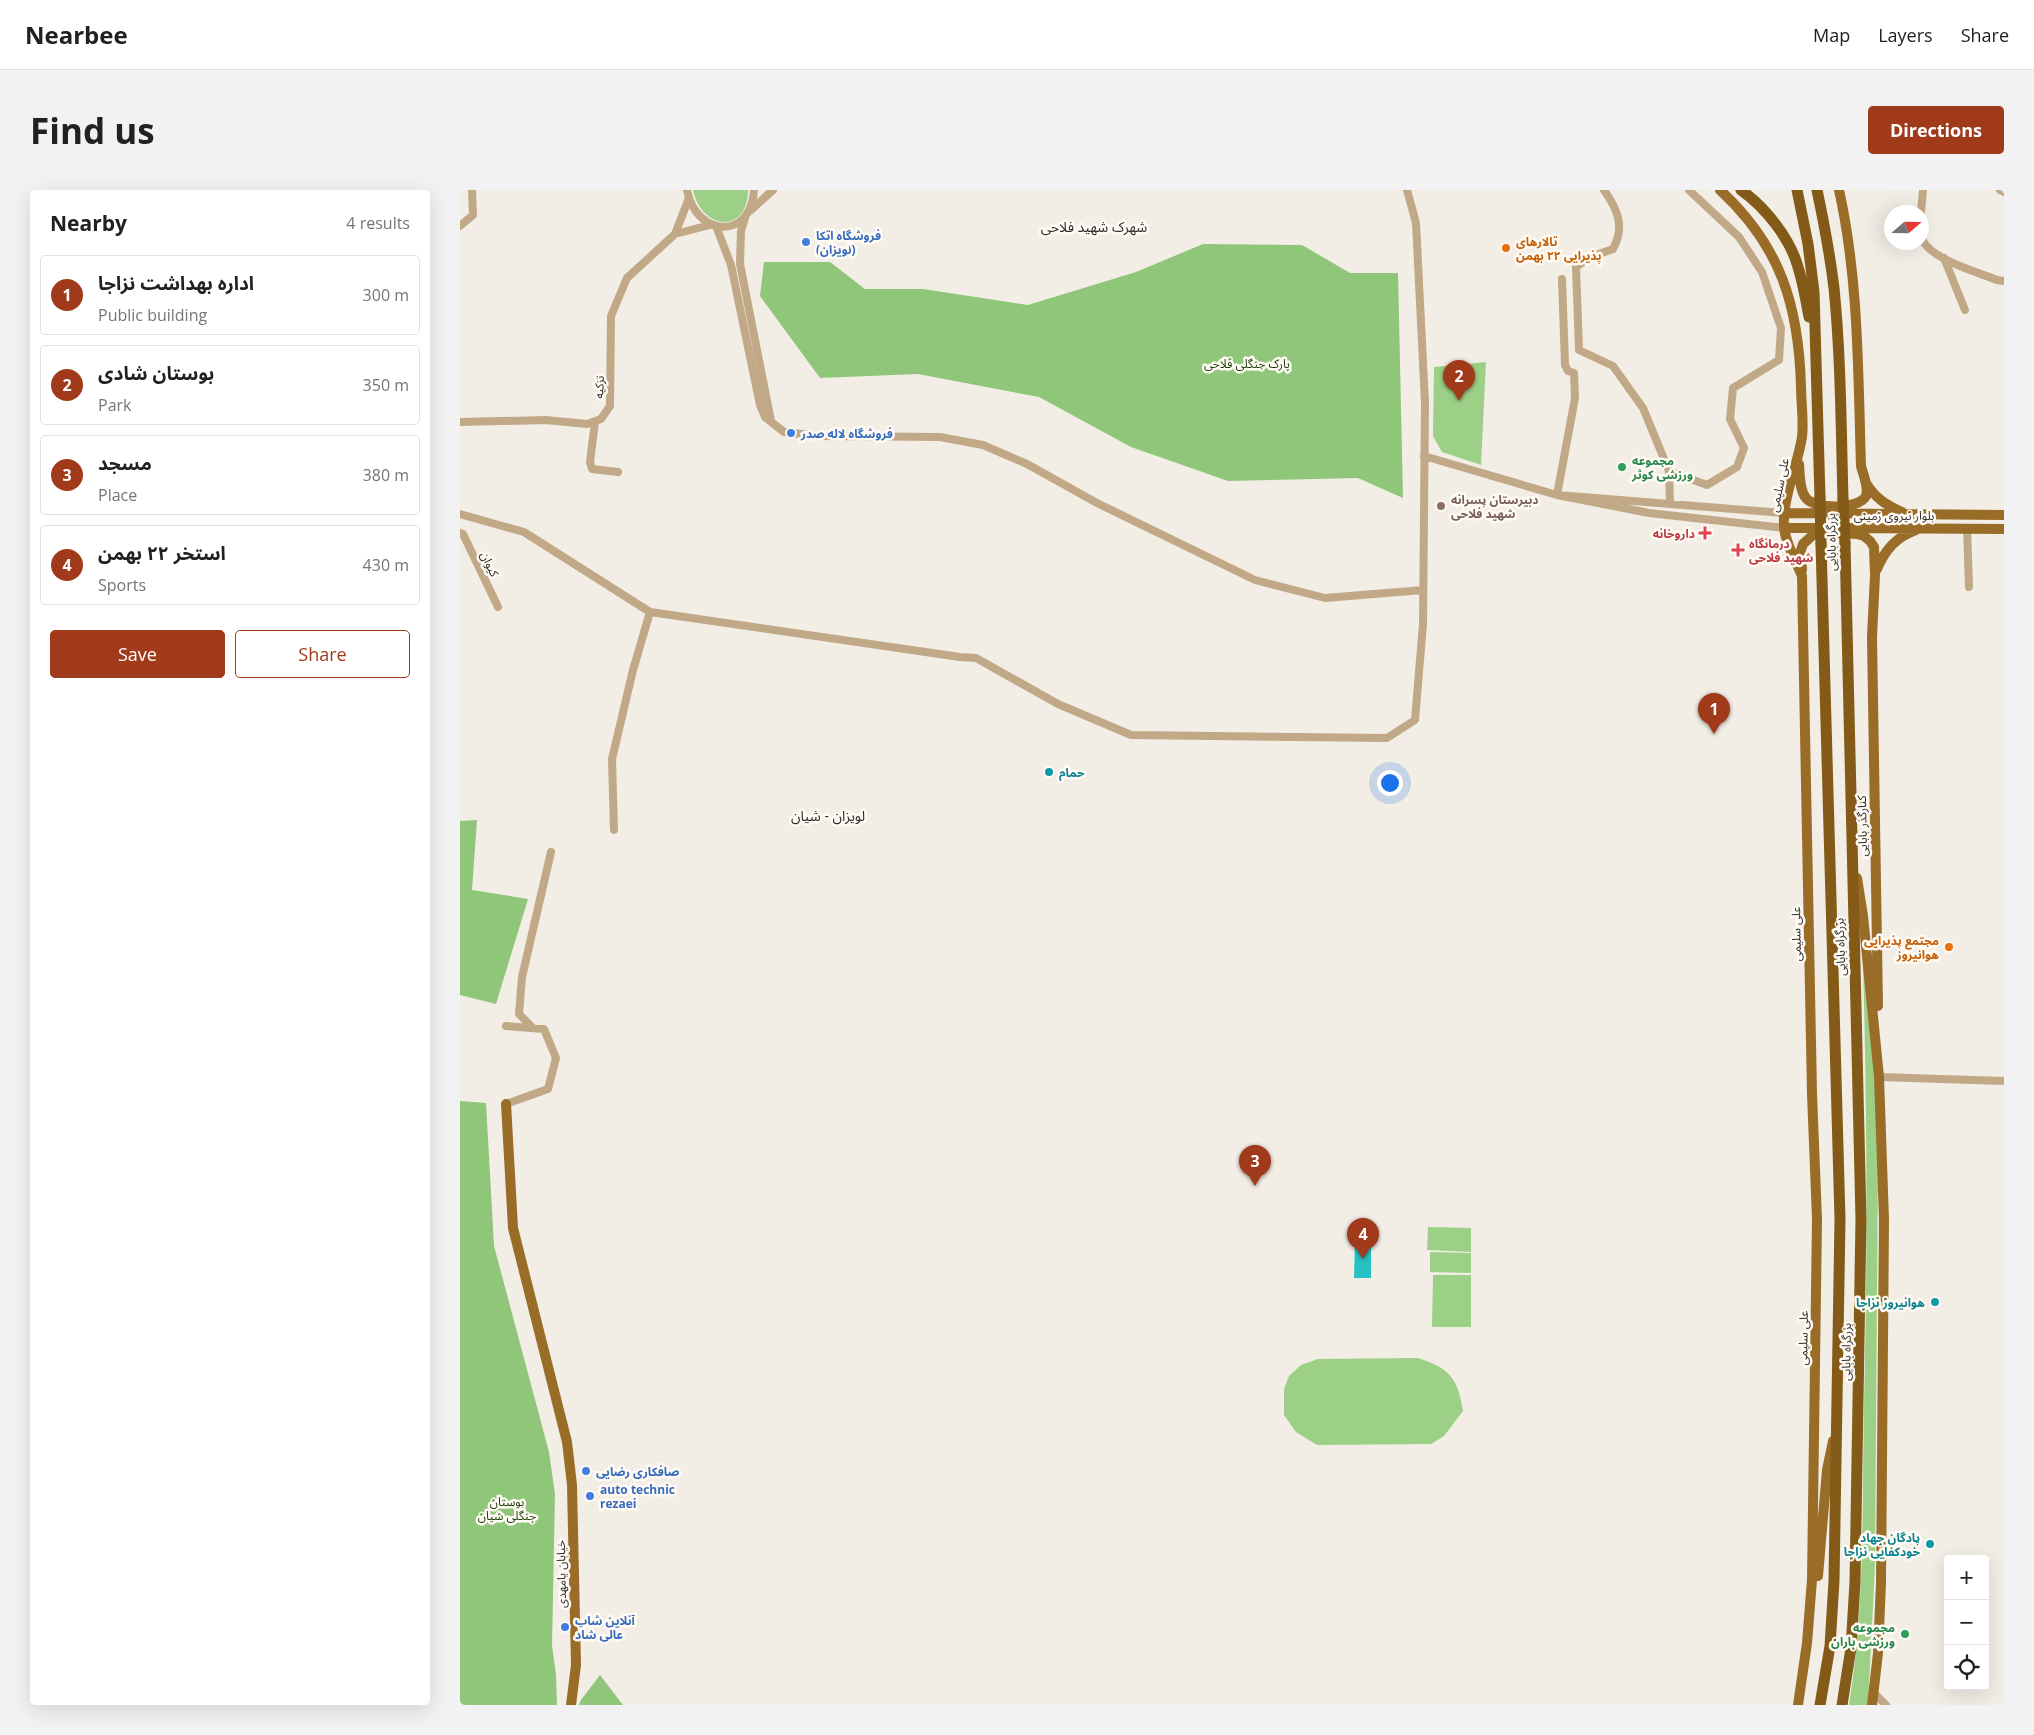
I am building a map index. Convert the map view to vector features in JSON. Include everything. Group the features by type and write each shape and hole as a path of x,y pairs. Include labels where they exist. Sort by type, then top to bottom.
{"highway":[{"path":"1741,190 1766,213 1784,238 1798,265 1817,351"},
{"name":"بزرگراه بابایی","path":"1797,190 1808,244 1814,292 1817,351 1840,1219 1833,1590 1830,1646 1820,1705"},
{"name":"بزرگراه بابایی","path":"1817,190 1828,240 1834,289 1838,350 1845,543 1850,833 1861,1219 1856,1582 1851,1648 1842,1705"}],"main road":[{"name":"علی سلیمی","path":"1720,190 1744,215 1765,242 1780,269 1799,341 1801,378 1802,435 1784,513 1784,528 1802,576 1812,1084 1817,1219 1812,1580 1808,1643 1798,1705"},
{"path":"1798,458 1803,494 1812,503 1838,506 1856,504 1862,501 1866,495 1867,488 1861,466 1856,320 1852,264 1839,190"},
{"path":"1865,482 1872,494 1886,505 1907,514"},
{"name":"بلوار نیروی زمینی","path":"1784,513 2004,515"},
{"name":"بلوار نیروی زمینی","path":"1784,528 2004,528"},
{"path":"1875,575 1883,554 1894,542 1905,534 1923,528"},
{"path":"1802,576 1801,550 1803,544 1812,535 1835,533 1857,534 1864,536 1870,541 1875,554 1875,575"},
{"name":"کنارگذر بابایی","path":"1875,575 1872,637 1879,1077"},
{"path":"1850,833 1863,916 1879,1077 1884,1220 1881,1583 1878,1653 1872,1705"},
{"name":"خیابان یامهدی","path":"506,1104 513,1228 567,1442 572,1485 576,1665 572,1705"},
{"path":"1808,1643 1816,1592 1827,1470 1837,1423"}],"street":[{"path":"460,226 472,215 472,190"},
{"path":"751,210 754,190"},
{"path":"736,265 745,218 773,190"},
{"path":"460,514 524,532 650,612 976,658 1058,704 1131,735 1387,738 1415,720 1423,624 1425,403 1416,223 1407,190"},
{"path":"1604,190 1619,216 1620,236 1612,249 1590,257 1576,267 1579,350 1613,366 1643,408 1669,471 1670,504"},
{"path":"1669,471 1707,485 1736,467 1744,448 1730,419 1733,388 1779,360 1781,328 1762,272 1738,237 1689,190"},
{"path":"1922,205 1923,190"},
{"path":"2000,190 2004,192"},
{"path":"688,194 699,215 713,226 736,265 772,421 784,432 818,436 940,436 983,445 1028,464 1097,503 1255,580 1325,598 1423,590"},
{"name":"تزکیه","path":"595,422 606,415 610,406 611,316 627,278 675,234 688,194"},
{"name":"تزکیه","path":"675,234 732,224 745,218"},
{"path":"1929,250 1944,258 1997,280 2004,281"},
{"path":"1944,258 1965,310"},
{"path":"1557,495 1575,398 1574,374 1568,371 1565,365 1562,279"},
{"path":"460,422 546,420 587,424 595,422 590,462 592,469 618,472"},
{"path":"1424,456 1557,495 1648,513 1784,528"},
{"path":"1557,495 1784,513"},
{"path":"1967,528 1969,587"},
{"name":"کیوان","path":"460,533 463,534 498,607"},
{"path":"614,830 612,759 633,670 650,612"},
{"path":"533,1028 519,1014 522,977 551,852"},
{"path":"506,1026 544,1029 556,1058 548,1089 506,1104"},
{"path":"1879,1077 2004,1080"},
{"path":"1873,1692 1886,1705"}],"green space":[{"path":"693,190 748,190 746,204 741,214 733,220 724,222 714,220 705,213 698,204"},
{"name":"پارک جنگلی فلاحی","path":"1203,244 1302,245 1350,273 1398,273 1403,498 1358,478 1228,481 1131,447 1039,397 918,374 820,378 760,296 764,262 830,262 865,289 923,289 1028,305 1136,272"},
{"path":"1486,362 1481,465 1442,452 1433,436 1434,367"},
{"path":"477,820 472,890 528,899 496,1004 460,995 460,821"},
{"path":"1862,929 1874,1046 1878,1161 1875,1565 1868,1705 1849,1705 1858,1631 1863,1520 1866,1109"},
{"name":"بوستان جنگلی شیان","path":"460,1101 486,1103 494,1246 549,1452 555,1494 552,1646 556,1674 557,1705 460,1705"},
{"path":"1428,1227 1471,1228 1471,1252 1427,1250"},
{"path":"1430,1252 1471,1253 1471,1273 1430,1272"},
{"path":"1433,1275 1471,1275 1471,1327 1432,1327"},
{"path":"1418,1358 1445,1370 1455,1382 1463,1411 1444,1436 1431,1444 1317,1445 1296,1432 1284,1415 1284,1389 1289,1376 1301,1365 1318,1359"},
{"path":"600,1675 623,1705 579,1705"}],"water":[{"path":"1355,1240 1371,1240 1371,1278 1354,1278"}],"place":[{"name":"فروشگاه اتکا (لویزان)","path":"806,242"},
{"name":"تالارهای پذیرایی ۲۲ بهمن","path":"1506,248"},
{"name":"بوستان شادی","path":"1459,401"},
{"name":"فروشگاه لاله صدر","path":"791,433"},
{"name":"مجموعه ورزشی کوثر","path":"1622,467"},
{"name":"دبیرستان پسرانه شهید فلاحی","path":"1441,506"},
{"name":"داروخانه","path":"1705,533"},
{"name":"درمانگاه شهید فلاحی","path":"1738,550"},
{"name":"اداره بهداشت نزاجا","path":"1714,734"},
{"name":"حمام","path":"1049,772"},
{"name":"مجتمع پذیرایی هوانیروز","path":"1949,947"},
{"name":"مسجد","path":"1255,1186"},
{"name":"استخر ۲۲ بهمن","path":"1363,1259"},
{"name":"هوانیروز نزاجا","path":"1935,1302"},
{"name":"صافکاری رضایی","path":"586,1471"},
{"name":"auto technic rezaei","path":"590,1496"},
{"name":"پادگان جهاد خودکفایی نزاجا","path":"1930,1544"},
{"name":"آنلاین شاپ عالی شاد","path":"565,1627"},
{"name":"مجموعه ورزشی باران","path":"1905,1634"}],"district":[{"name":"شهرک شهید فلاحی","path":"1094,226"},
{"name":"لویزان - شیان","path":"828,815"}]}
